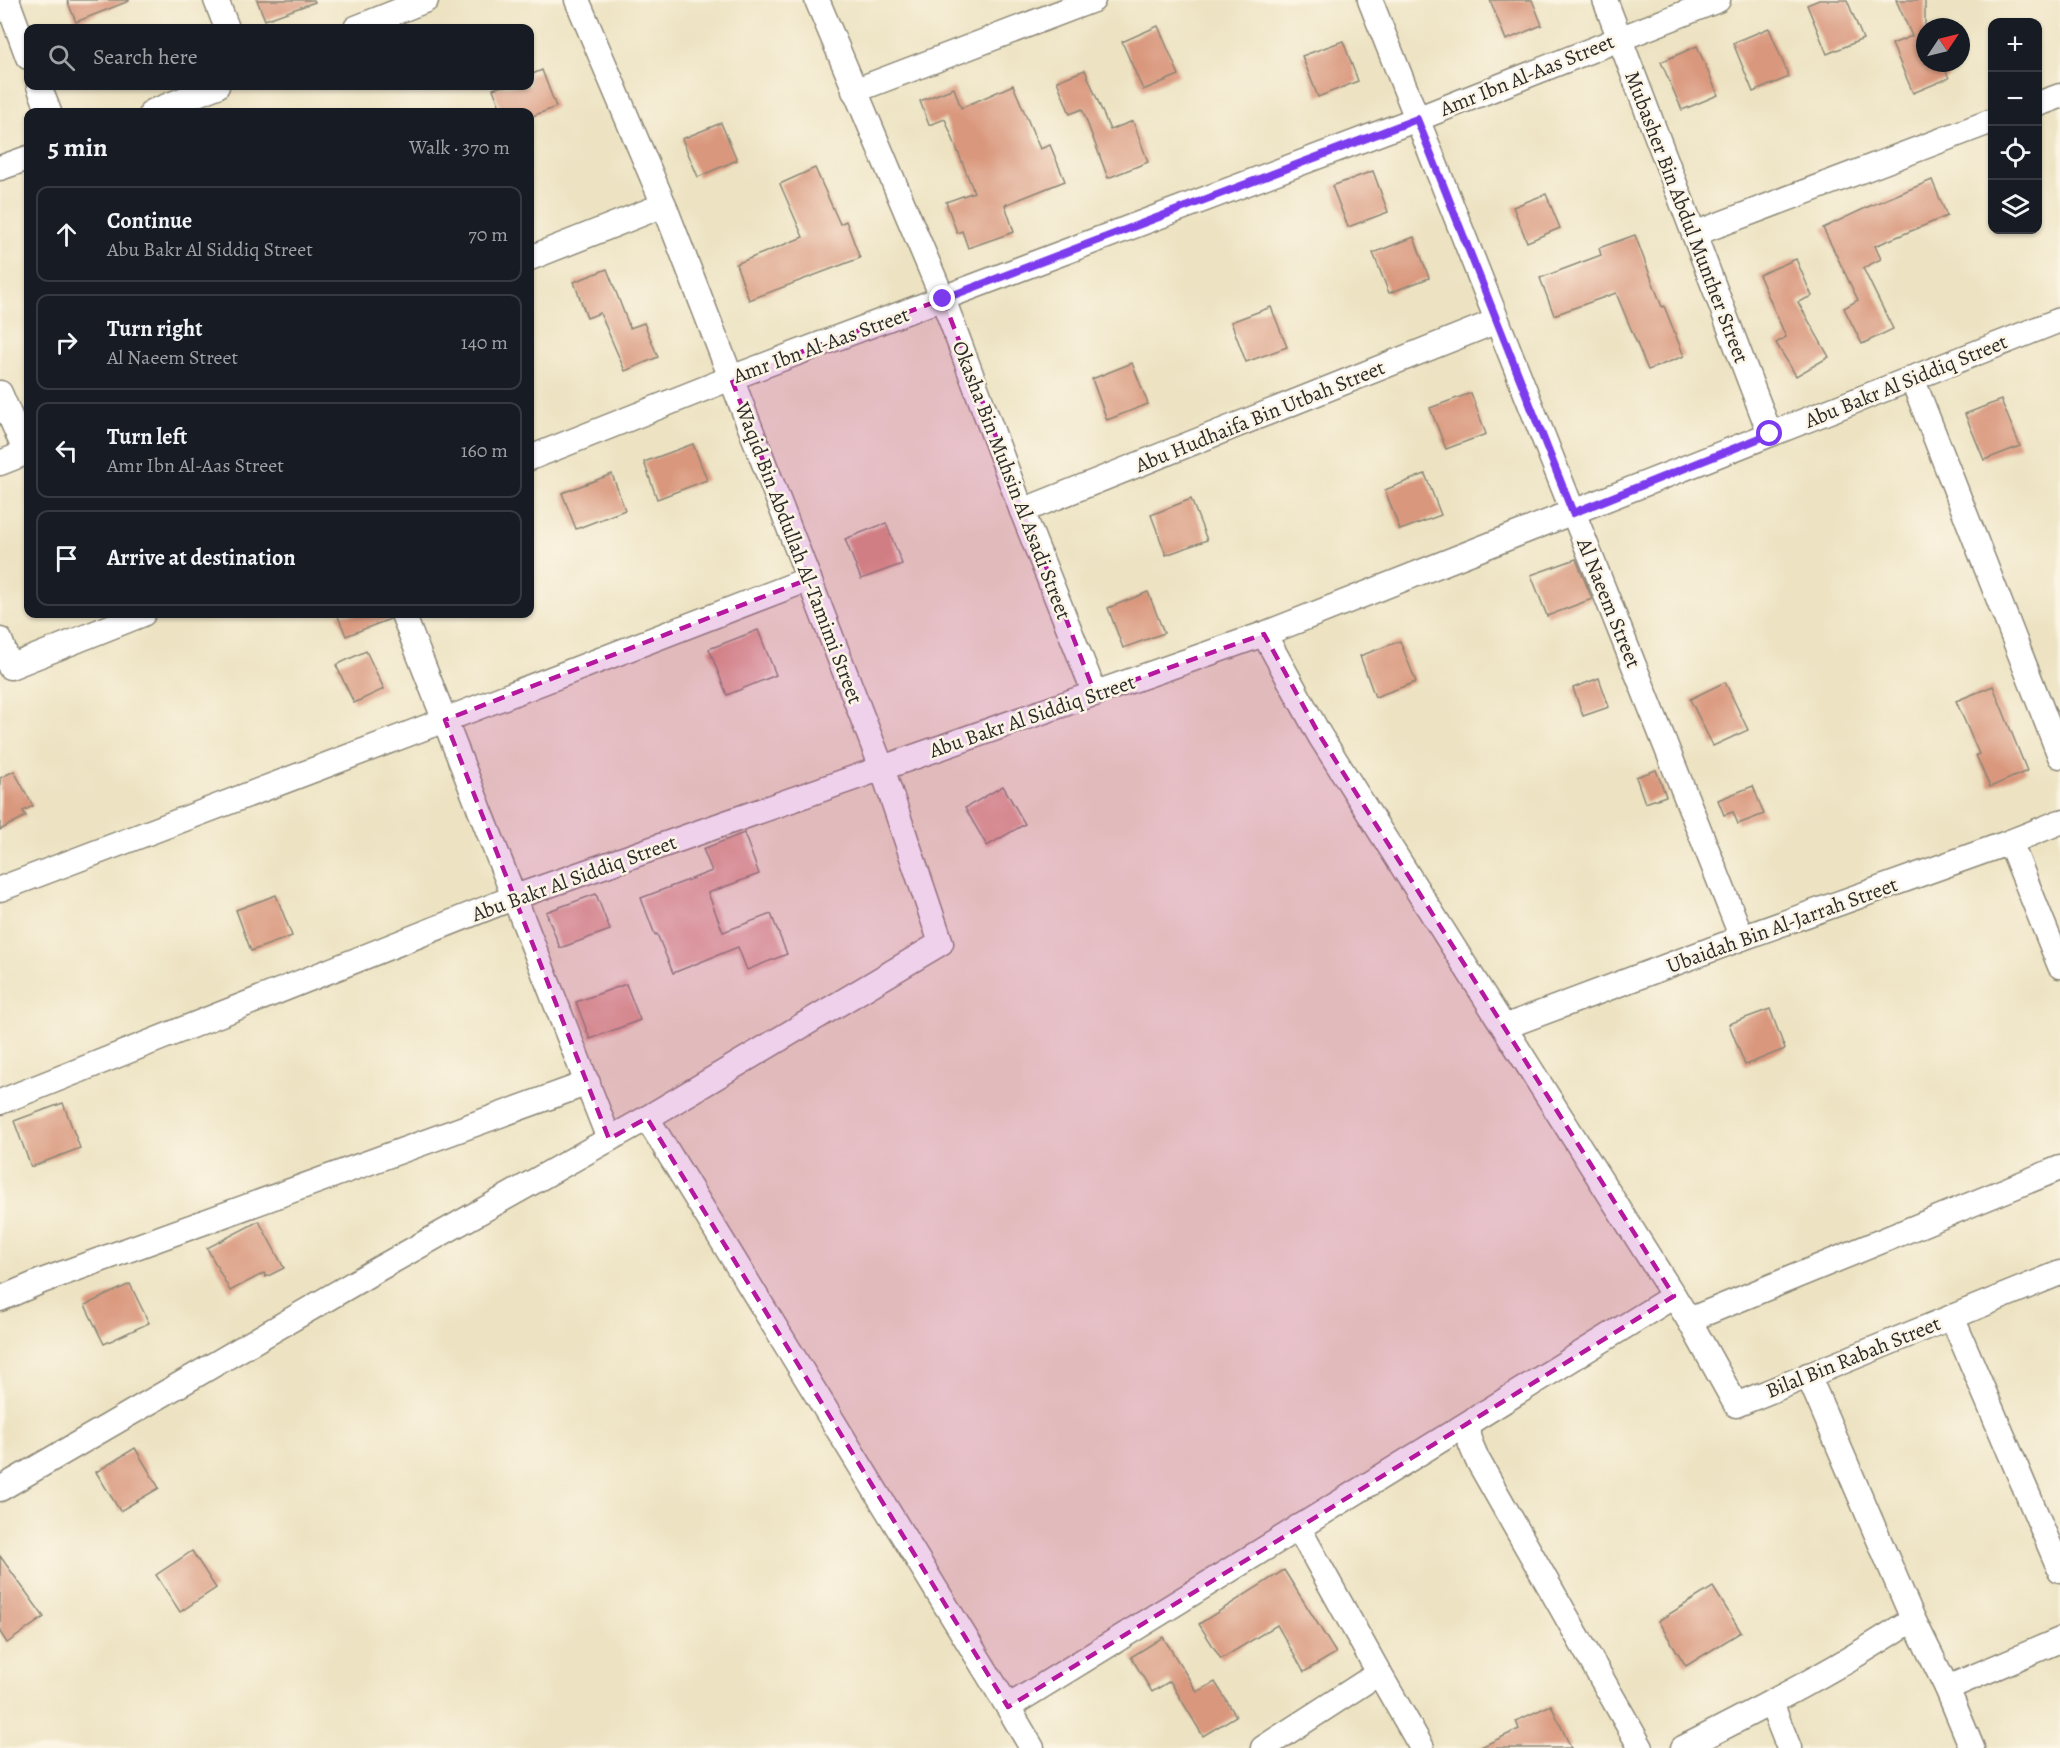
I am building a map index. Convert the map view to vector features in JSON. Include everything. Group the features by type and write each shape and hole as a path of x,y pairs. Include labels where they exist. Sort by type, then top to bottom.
{"street":[{"path":"7,0 24,46"},
{"path":"216,0 225,24"},
{"path":"366,24 426,0"},
{"name":"Waqid Bin Abdullah Al-Tamimi Street","path":"577,0 664,206 882,768 941,943 647,1118"},
{"name":"Okasha Bin Muhsin Al Asadi Street","path":"817,0 943,299 1022,512 1095,693"},
{"path":"854,91 1093,0"},
{"name":"Al Naeem Street","path":"1370,0 1742,938"},
{"name":"Mubasher Bin Abdul Munther Street","path":"1605,0 1770,434"},
{"name":"Amr Ibn Al-Aas Street","path":"534,456 731,378 1417,119 1718,0"},
{"path":"41,90 47,108"},
{"path":"162,108 207,90"},
{"path":"2042,102 2060,96"},
{"path":"1694,234 1988,123"},
{"path":"0,168 24,159"},
{"path":"534,256 664,206"},
{"name":"Abu Bakr Al Siddiq Street","path":"0,1102 514,897 1264,634 2060,320"},
{"name":"Abu Hudhaifa Bin Utbah Street","path":"1022,512 1497,321"},
{"path":"1912,378 2060,756"},
{"path":"0,393 24,446"},
{"path":"0,463 24,454"},
{"path":"0,889 809,579"},
{"path":"0,640 10,667 134,618"},
{"path":"0,672 134,618"},
{"path":"405,618 609,1139"},
{"path":"1264,634 1320,736 1504,1027 1653,1308 1689,1320 2060,1168"},
{"name":"Ubaidah Bin Al-Jarrah Street","path":"1504,1027 2060,822"},
{"path":"2010,842 2060,966"},
{"path":"0,1299 42,1281 588,1083"},
{"path":"0,1489 380,1268 647,1118 1032,1748"},
{"name":"Bilal Bin Rabah Street","path":"1689,1320 1736,1405 2060,1273"},
{"path":"1008,1707 1653,1308"},
{"path":"1952,1317 2060,1570"},
{"path":"1582,1352 1471,1420 1467,1427 1468,1436 1483,1469 1641,1748"},
{"path":"1808,1375 1913,1619 1947,1688 1972,1748"},
{"path":"1298,1527 1422,1748"},
{"path":"1683,1748 1872,1647 1913,1619"},
{"path":"1947,1688 2060,1640"},
{"path":"1263,1748 1379,1673"},
{"path":"1771,1703 1789,1748"}],"highlighted area":[{"path":"943,299 1095,694 1264,634 1320,736 1674,1296 1008,1707 647,1118 609,1139 445,720 809,579 731,378"}],"building":[{"path":"67,0 129,0 129,1 76,22"},
{"path":"257,0 314,0 315,2 265,20"},
{"path":"1490,0 1532,0 1542,25 1506,40"},
{"path":"1819,0 1847,0 1863,39 1827,54 1807,5"},
{"path":"1896,0 1925,0 1925,18 1916,18 1916,72 1946,72 1949,78 1913,93 1892,44 1912,36"},
{"path":"1158,26 1179,75 1143,90 1122,42"},
{"path":"1769,28 1789,77 1753,92 1733,43"},
{"path":"1343,41 1358,81 1318,97 1302,56"},
{"path":"1697,46 1718,95 1682,110 1661,62"},
{"path":"542,70 556,107 534,115 534,108 500,108 493,90 534,90 534,73"},
{"path":"1085,70 1110,130 1133,121 1148,162 1108,178 1082,109 1070,114 1057,81"},
{"path":"1013,85 1040,149 1050,145 1065,181 1005,205 1014,232 968,248 962,231 957,233 946,202 974,192 945,119 929,125 920,101 954,88 961,108"},
{"path":"721,123 737,160 698,177 682,139"},
{"path":"815,168 840,224 846,221 860,258 749,300 736,264 803,237 780,184"},
{"path":"1373,171 1388,212 1348,227 1332,186"},
{"path":"1932,180 1947,216 1875,246 1881,259 1863,268 1893,329 1862,344 1844,308 1858,300 1823,228"},
{"path":"1546,194 1560,228 1527,242 1513,207"},
{"path":"1635,235 1662,307 1664,306 1684,356 1648,370 1616,293 1554,315 1540,278 1601,255 1599,248"},
{"path":"1414,237 1429,278 1389,293 1373,253"},
{"path":"1796,259 1812,296 1798,302 1829,357 1796,376 1776,343 1786,337 1759,275"},
{"path":"607,269 630,328 644,323 658,357 625,371 600,313 587,318 574,282"},
{"path":"1271,307 1287,347 1246,362 1231,322"},
{"path":"1132,363 1148,404 1107,420 1092,379"},
{"path":"1471,393 1486,434 1446,449 1430,408"},
{"path":"2001,400 2020,446 1984,460 1965,414"},
{"path":"693,444 707,480 657,499 644,462"},
{"path":"612,474 625,510 576,529 562,493"},
{"path":"1425,474 1441,515 1400,530 1385,490"},
{"path":"1191,499 1207,540 1166,555 1151,515"},
{"path":"886,523 902,564 861,579 845,539"},
{"path":"1576,559 1592,599 1547,616 1531,575"},
{"path":"1148,592 1164,633 1123,648 1108,608"},
{"path":"339,618 390,618 390,619 346,636"},
{"path":"758,630 776,675 727,695 709,649"},
{"path":"1400,641 1416,682 1375,697 1360,656"},
{"path":"366,651 384,689 354,703 336,665"},
{"path":"1599,678 1609,707 1583,716 1573,688"},
{"path":"1725,682 1748,730 1713,746 1690,699"},
{"path":"1993,686 2027,771 1990,787 1976,755 1979,754 1956,701"},
{"path":"1656,770 1666,796 1645,803 1636,777"},
{"path":"14,771 33,806 23,811 26,816 0,830 0,778"},
{"path":"1003,786 1025,824 987,846 965,808"},
{"path":"1753,786 1764,814 1738,824 1733,812 1724,815 1718,800"},
{"path":"744,833 759,874 708,893 723,932 771,914 787,954 747,970 738,947 673,973 641,898 712,871 703,849"},
{"path":"596,894 610,930 560,948 546,912"},
{"path":"276,895 292,936 251,951 236,910"},
{"path":"626,984 640,1020 590,1039 576,1002"},
{"path":"1770,1009 1785,1049 1745,1065 1729,1024"},
{"path":"63,1103 80,1148 31,1167 14,1121"},
{"path":"259,1221 284,1268 266,1277 264,1273 230,1291 207,1248"},
{"path":"130,1284 149,1323 104,1344 85,1305"},
{"path":"135,1448 159,1488 120,1511 96,1472"},
{"path":"192,1551 216,1588 180,1612 156,1575"},
{"path":"0,1556 44,1617 7,1643 0,1632"},
{"path":"1284,1570 1336,1653 1304,1672 1277,1625 1221,1659 1199,1624"},
{"path":"1713,1587 1741,1632 1686,1666 1658,1621"},
{"path":"1163,1637 1197,1692 1215,1682 1236,1716 1203,1736 1170,1681 1152,1692 1131,1657"},
{"path":"1551,1705 1571,1748 1479,1748 1519,1729 1516,1721"}],"route":[{"path":"943,299 1417,119 1573,513 1770,434"}]}
